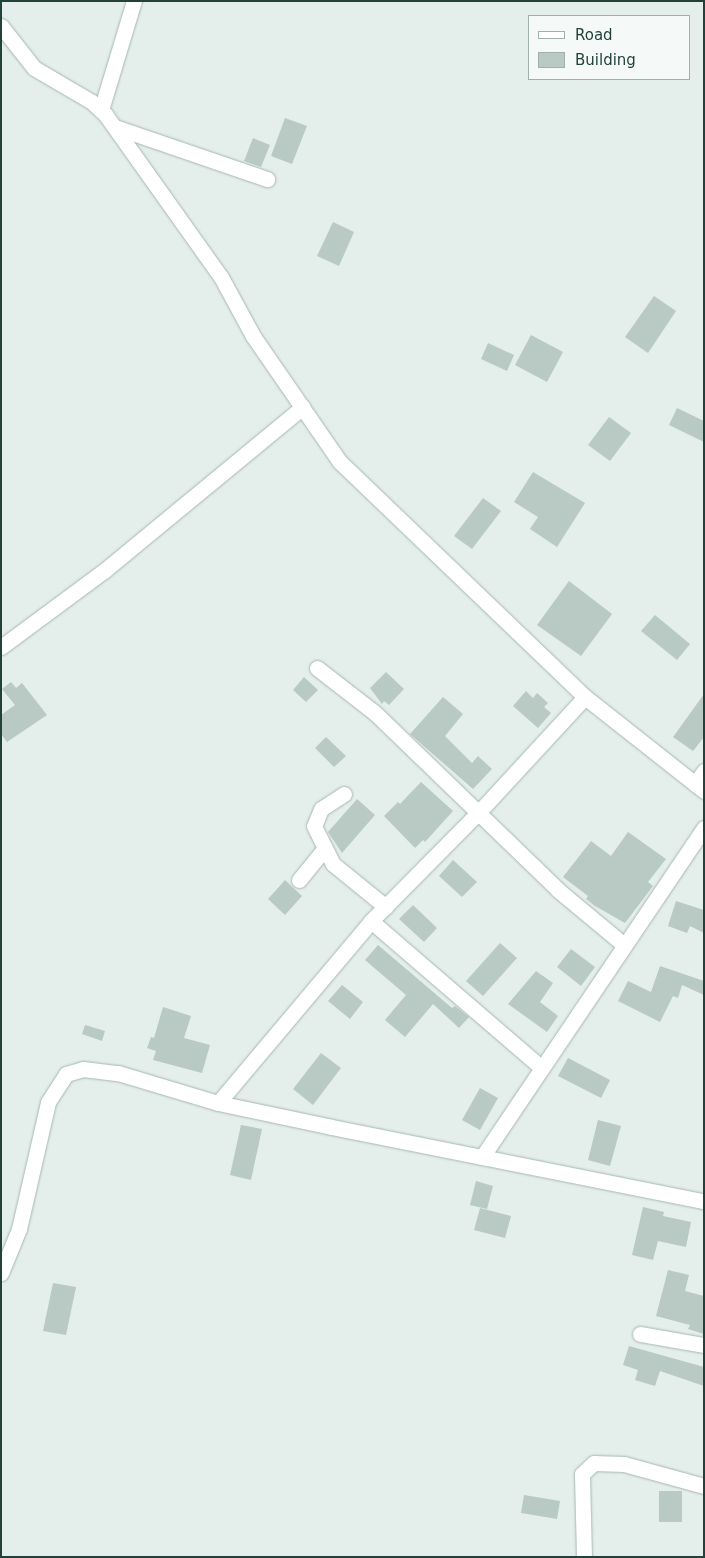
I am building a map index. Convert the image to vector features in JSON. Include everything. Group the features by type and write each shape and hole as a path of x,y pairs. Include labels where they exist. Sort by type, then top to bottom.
{"street":[{"path":"101,110 134,1"},
{"path":"4,36 34,68 101,110 115,127 221,277 253,336 354,477 585,697 699,788 704,771"},
{"path":"115,127 267,179"},
{"path":"1,646 105,570 303,407"},
{"path":"317,668 375,713 477,814 558,890 624,946"},
{"path":"218,1103 371,921 477,814 585,697"},
{"path":"344,794 321,808 314,826 332,864 386,907"},
{"path":"482,1157 704,828"},
{"path":"299,880 325,848"},
{"path":"371,921 541,1067"},
{"path":"1,1274 19,1229 48,1102 66,1074 83,1069 118,1073 218,1103 704,1201"},
{"path":"640,1334 704,1345"},
{"path":"584,1557 582,1474 594,1463 624,1464 704,1486"}],"building":[{"path":"285,118 307,126 292,164 271,156"},
{"path":"253,138 270,145 261,167 244,161"},
{"path":"333,222 354,232 339,266 317,256"},
{"path":"654,296 676,311 648,353 625,337"},
{"path":"531,335 563,352 547,382 515,365"},
{"path":"488,343 514,355 507,371 481,359"},
{"path":"677,408 704,421 704,442 669,425"},
{"path":"609,417 631,433 610,461 588,445"},
{"path":"533,472 585,503 557,547 530,529 538,517 514,502"},
{"path":"483,498 501,511 472,549 454,536"},
{"path":"569,581 612,614 581,656 537,625"},
{"path":"655,615 690,644 677,660 641,631"},
{"path":"386,672 404,689 389,705 384,701 382,704 370,688"},
{"path":"304,677 318,690 306,702 293,690"},
{"path":"11,682 16,688 22,683 47,715 7,742 1,734 1,715 15,705 2,689"},
{"path":"526,691 533,698 537,693 548,703 544,707 551,713 538,728 513,706"},
{"path":"704,694 704,737 693,751 673,737"},
{"path":"443,697 463,714 445,736 472,763 478,756 492,769 473,789 410,734"},
{"path":"326,737 346,756 334,767 315,748"},
{"path":"421,782 453,811 425,842 423,840 415,848 384,816 398,802 400,804"},
{"path":"357,799 375,815 342,853 328,832"},
{"path":"628,832 666,859 648,882 653,886 625,923 595,906 586,899 588,896 563,877 591,841 611,856"},
{"path":"453,860 477,882 462,897 439,876"},
{"path":"285,880 302,896 285,915 268,899"},
{"path":"676,901 704,910 704,933 690,926 687,933 668,926"},
{"path":"413,905 437,928 424,942 399,919"},
{"path":"500,943 517,958 483,996 466,981"},
{"path":"378,945 452,1008 455,1006 469,1017 459,1028 433,1004 405,1037 385,1020 406,995 365,960"},
{"path":"571,949 595,967 581,986 557,967"},
{"path":"660,966 704,981 704,995 682,985 678,998 673,996 660,1022 618,1001 628,981 651,992"},
{"path":"536,971 553,983 540,1002 558,1016 547,1032 508,1004"},
{"path":"342,985 363,1002 350,1019 328,1001"},
{"path":"163,1007 191,1016 184,1038 210,1045 202,1073 153,1060 156,1051 147,1048 151,1037 154,1038"},
{"path":"85,1025 105,1031 102,1041 82,1034"},
{"path":"321,1053 341,1068 313,1105 293,1089"},
{"path":"568,1058 610,1080 601,1098 558,1076"},
{"path":"480,1088 498,1098 480,1130 462,1120"},
{"path":"598,1120 621,1126 610,1166 588,1160"},
{"path":"241,1125 262,1129 251,1180 230,1175"},
{"path":"476,1181 493,1186 487,1209 470,1205"},
{"path":"643,1207 664,1212 663,1216 691,1222 686,1247 658,1241 653,1260 632,1255"},
{"path":"480,1208 511,1216 505,1238 474,1230"},
{"path":"668,1270 689,1275 685,1291 704,1296 704,1334 688,1329 690,1325 656,1316"},
{"path":"53,1283 76,1287 66,1335 43,1331"},
{"path":"629,1346 704,1367 704,1386 660,1371 655,1386 635,1380 638,1370 623,1365"},
{"path":"659,1491 682,1491 682,1522 659,1522"},
{"path":"524,1495 560,1501 557,1519 521,1513"}]}
